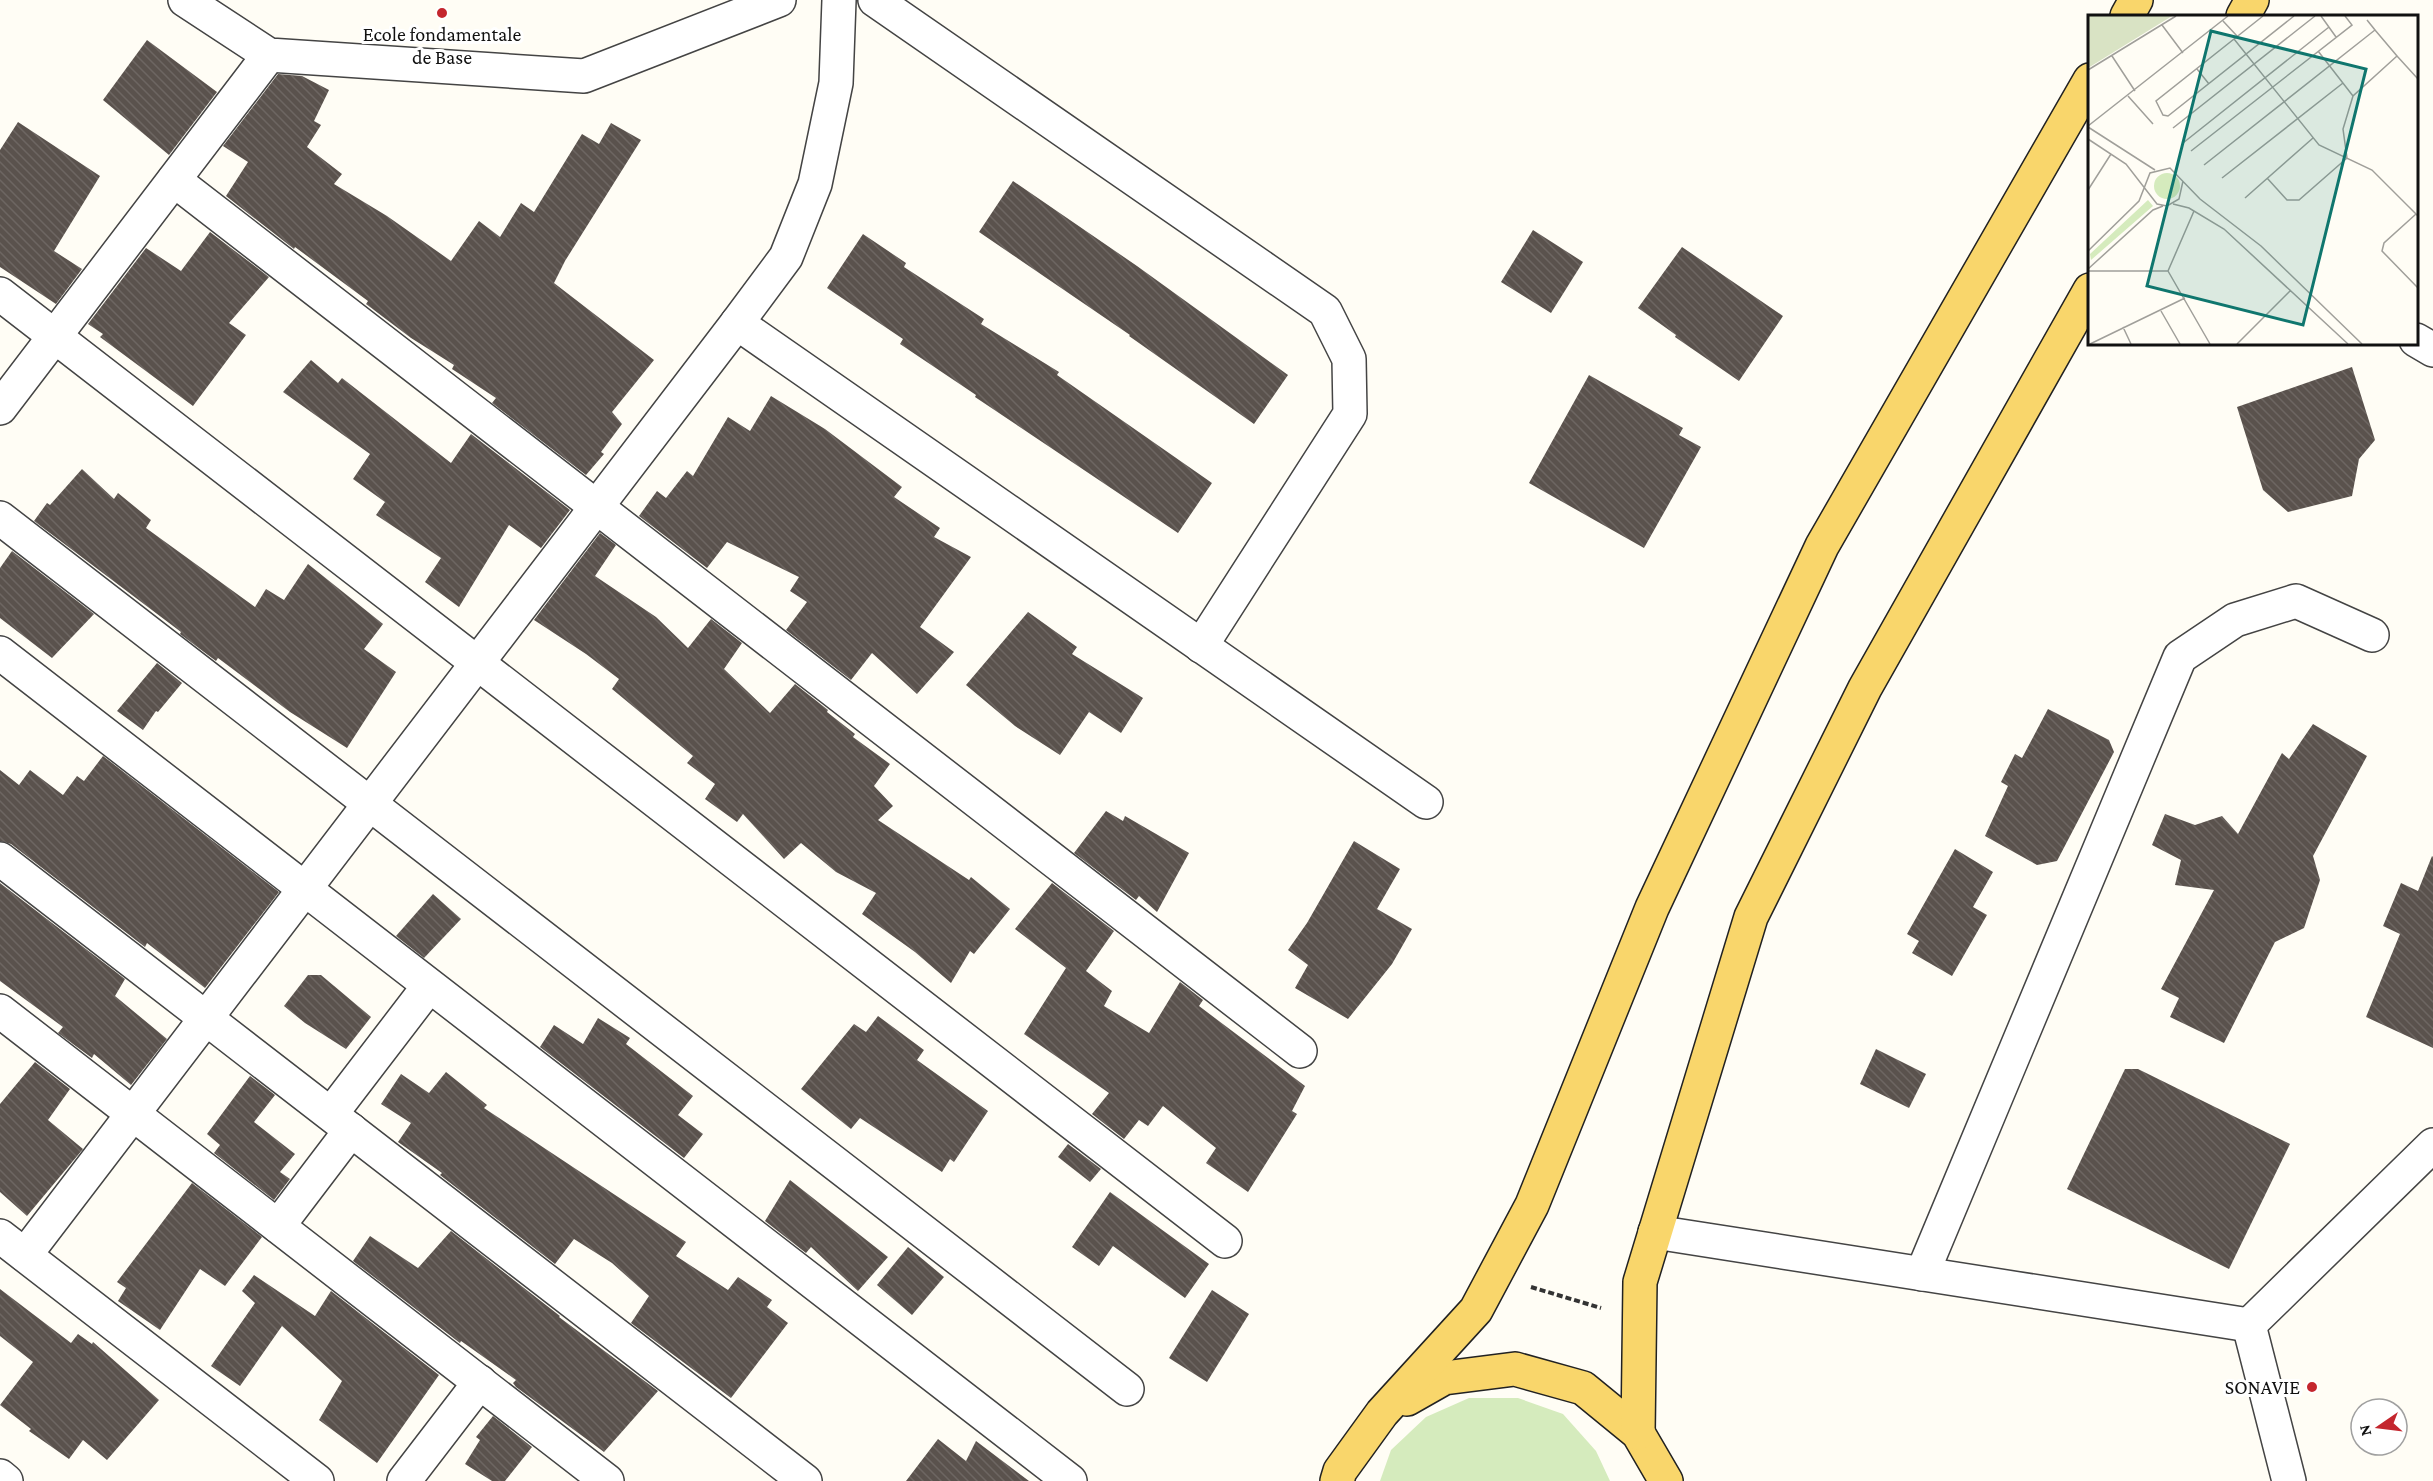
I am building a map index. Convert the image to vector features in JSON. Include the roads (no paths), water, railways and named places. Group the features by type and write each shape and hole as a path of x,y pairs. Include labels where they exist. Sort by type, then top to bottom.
{"main road":[{"path":"2128,15 2136,0"},
{"path":"2243,15 2252,0"},
{"path":"1337,1481 1340,1471 1382,1413 1476,1310 1532,1205 1652,908 1822,546 2088,83"},
{"path":"1638,1433 1640,1282 1751,917 1865,688 2088,294"},
{"path":"1382,1413 1444,1378 1515,1369 1583,1388 1638,1433 1666,1481"}],"street":[{"path":"185,0 269,55 584,76 779,0"},
{"path":"317,1481 13,1246 133,1114 786,257 815,184 836,83 839,0"},
{"path":"875,0 1325,311 1349,359 1350,414 1201,646"},
{"path":"0,408 269,55"},
{"path":"174,180 1300,1051"},
{"path":"0,294 1225,1241"},
{"path":"737,324 1426,802"},
{"path":"2418,341 2433,350"},
{"path":"0,518 1127,1389"},
{"path":"1922,1274 2180,657 2235,620 2296,601 2372,635"},
{"path":"0,653 1070,1481"},
{"path":"0,859 805,1481"},
{"path":"278,1226 341,1122 429,986"},
{"path":"0,1011 607,1481"},
{"path":"2249,1325 2433,1145"},
{"path":"1655,1232 2249,1325"},
{"path":"2249,1325 2289,1481"},
{"path":"404,1481 480,1382"},
{"path":"0,1476 6,1481"}],"place":[{"name":"Ecole fondamentale de Base","path":"442,13"},
{"name":"SONAVIE","path":"2312,1387"}]}
